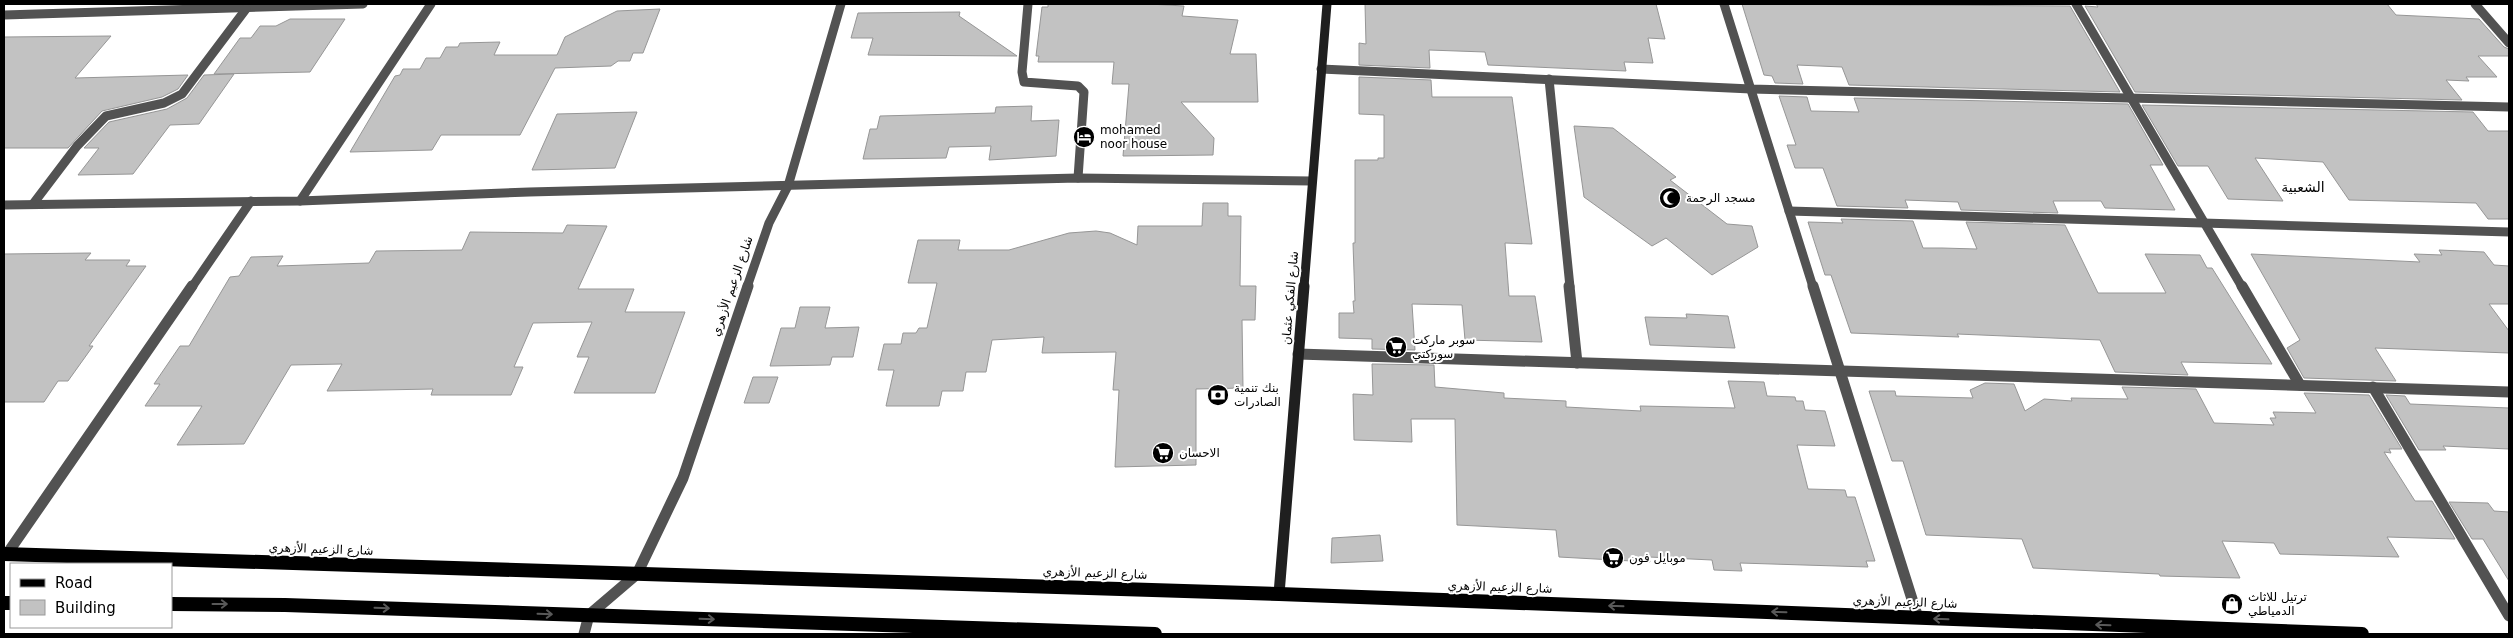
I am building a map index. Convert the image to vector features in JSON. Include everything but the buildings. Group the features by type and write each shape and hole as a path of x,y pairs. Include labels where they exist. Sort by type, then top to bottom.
{"main road":[{"name":"شارع الزعيم الأزهري","path":"6,554 1279,594 2362,634"},
{"path":"172,604 295,605 1155,634"}],"street":[{"path":"98,12 105,4"},
{"path":"4,14 246,10 306,5 363,4"},
{"path":"300,201 431,4"},
{"name":"شارع الزعيم الأزهري","path":"589,615 637,574 683,478 769,223 788,186 841,4"},
{"path":"1028,4 1022,72 1024,82 1078,86 1084,92 1078,178"},
{"name":"شارع الفكي عثمان","path":"1279,594 1327,4"},
{"path":"1724,4 1918,618"},
{"path":"2076,4 2300,385"},
{"path":"2475,4 2509,43"},
{"path":"33,204 77,146 106,116 164,102 182,94 246,10"},
{"path":"1321,69 1751,89 2509,107"},
{"path":"1549,80 1577,363"},
{"path":"4,205 300,201 529,192 1078,178 1312,181"},
{"path":"6,554 250,201"},
{"path":"1789,211 2509,232"},
{"path":"1298,354 2509,392"},
{"path":"2373,388 2509,616"},
{"path":"584,634 589,615"}],"place":[{"name":"mohamed noor house","path":"1084,137"},
{"name":"مسجد الرحمة","path":"1670,198"},
{"name":"سوبر ماركت سوركتي","path":"1396,347"},
{"name":"بنك تنمية الصادرات","path":"1218,395"},
{"name":"الاحسان","path":"1163,453"},
{"name":"موبايل فون","path":"1613,558"},
{"name":"ترتيل للاثاث الدمياطي","path":"2232,604"}],"district":[{"name":"الشعبية","path":"2303,187"}]}
